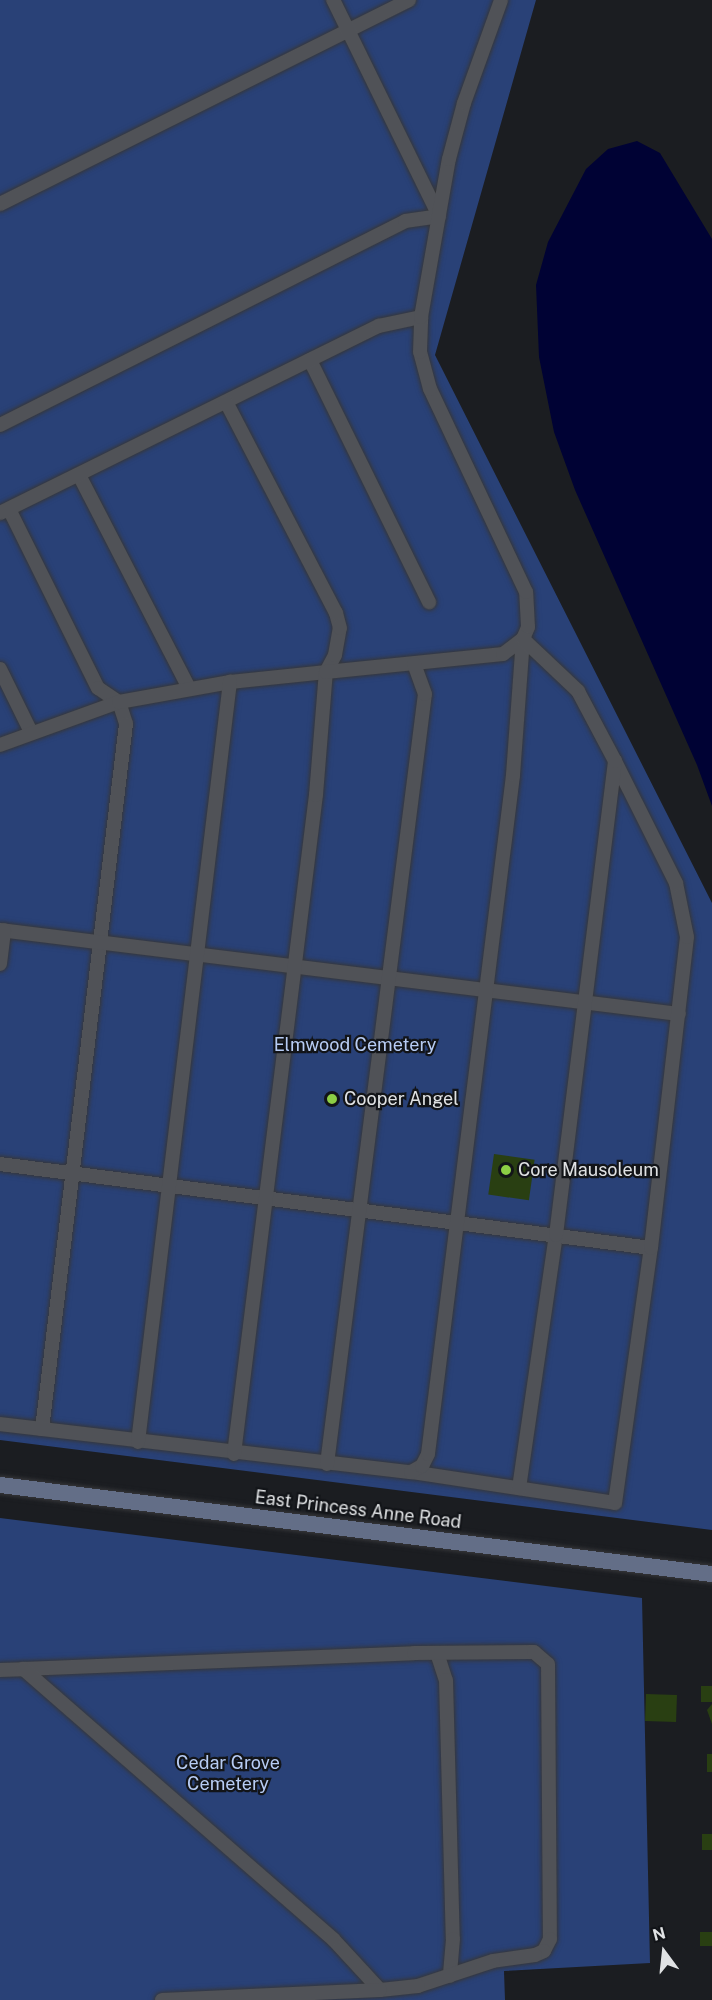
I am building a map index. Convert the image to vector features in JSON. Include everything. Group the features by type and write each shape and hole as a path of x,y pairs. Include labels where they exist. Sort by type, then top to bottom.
{"main road":[{"name":"East Princess Anne Road","path":"0,1485 712,1574"}],"lane":[{"path":"333,0 439,216"},
{"path":"0,204 409,0"},
{"path":"411,1472 422,1466 428,1454 513,775 523,639 530,609 526,592 430,389 420,352 421,317 439,216 464,103 501,0"},
{"path":"0,425 405,221 439,216"},
{"path":"42,1430 102,942 126,724 120,702 98,688 4,511 379,326 421,317"},
{"path":"310,360 429,602"},
{"path":"226,402 336,613 340,628 335,655 326,672 294,966 234,1454"},
{"path":"79,474 189,688"},
{"path":"0,744 120,702 189,688 503,654 523,639"},
{"path":"0,1424 234,1454 411,1472 615,1503 651,1248 680,1014 687,937 683,903 656,837 578,691 523,639"},
{"path":"327,1464 362,1210 425,694 414,664"},
{"path":"0,669 31,732"},
{"path":"138,1442 168,1185 199,954 230,682"},
{"path":"519,1488 556,1235 583,1002 615,760"},
{"path":"0,964 2,930 680,1014"},
{"path":"0,1164 651,1248"},
{"path":"0,1670 437,1653 534,1652 548,1664 550,1939 544,1950 535,1954 493,1961 418,1986 162,2000"},
{"path":"437,1653 446,1680 453,1940 450,1976"},
{"path":"23,1669 333,1939 380,1989"}],"green space":[{"name":"Elmwood Cemetery","path":"0,0 536,0 435,355 712,903 712,1530 0,1440"},
{"name":"Cedar Grove Cemetery","path":"0,1518 642,1598 650,1963 504,1971 505,2000 0,2000"}],"shaded area":[{"path":"637,141 660,153 712,239 712,806 697,765 575,490 554,432 539,357 536,285 548,242 586,169 608,149"}],"building":[{"path":"494,1154 535,1160 529,1200 488,1195"},
{"path":"701,1686 712,1686 712,1702 701,1702"},
{"path":"646,1694 677,1695 676,1722 645,1721"},
{"path":"712,1704 712,1724 707,1710"},
{"path":"707,1754 712,1754 712,1772 707,1772"},
{"path":"702,1834 712,1834 712,1850 702,1850"},
{"path":"700,1932 712,1932 712,1946 700,1946"}],"place":[{"name":"Cooper Angel","path":"332,1099"},
{"name":"Core Mausoleum","path":"506,1170"}]}
